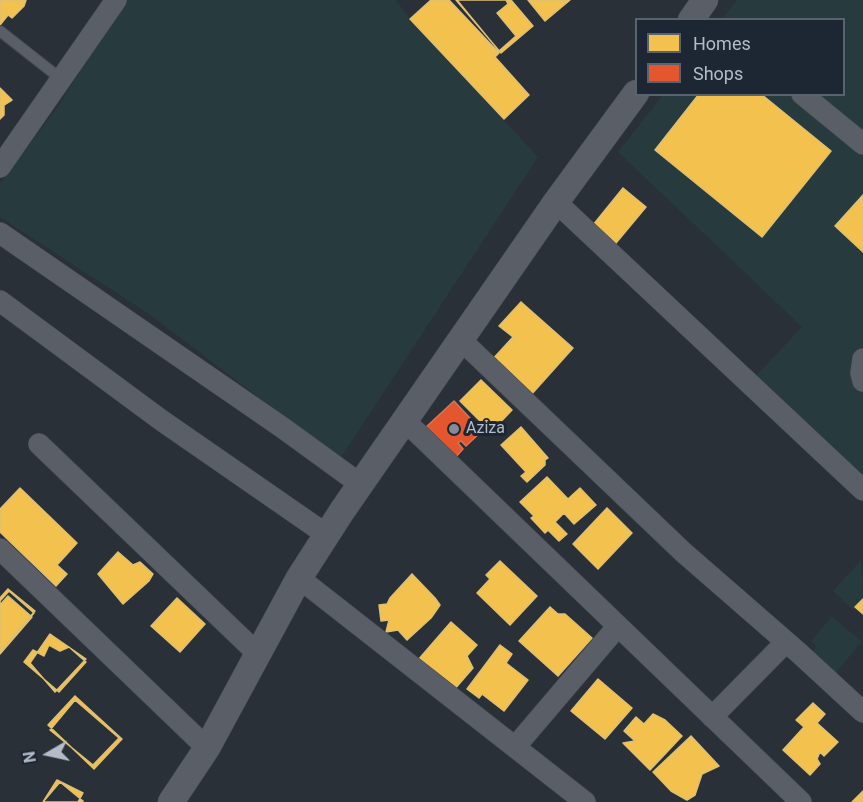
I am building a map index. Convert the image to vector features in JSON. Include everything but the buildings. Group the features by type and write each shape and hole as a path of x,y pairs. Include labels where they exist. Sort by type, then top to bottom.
{"street":[{"path":"0,166 116,0"},
{"path":"171,802 207,748 299,578 360,484 556,202 635,94"},
{"path":"804,96 863,144"},
{"path":"556,202 863,490"},
{"path":"0,233 283,428 360,484"},
{"path":"0,301 161,420 327,535"},
{"path":"460,340 683,552 863,712"},
{"path":"863,359 861,373 863,381"},
{"path":"404,420 801,802"},
{"path":"39,444 258,654"},
{"path":"0,549 207,748"},
{"path":"299,578 585,802"},
{"path":"515,747 618,626"},
{"path":"712,717 786,642"}],"lane":[{"path":"0,31 61,79"}],"green space":[{"path":"124,0 396,0 410,19 538,157 340,459 149,314 0,217 0,184 59,105"},
{"path":"737,0 863,0 863,478 755,377 802,327 618,152 662,96 845,96 845,18 723,18"},
{"path":"861,560 863,599 853,610 833,591"},
{"path":"832,616 862,642 837,671 840,682 811,651 817,647 811,641"}],"place":[{"name":"Aziza","path":"454,429"}]}
